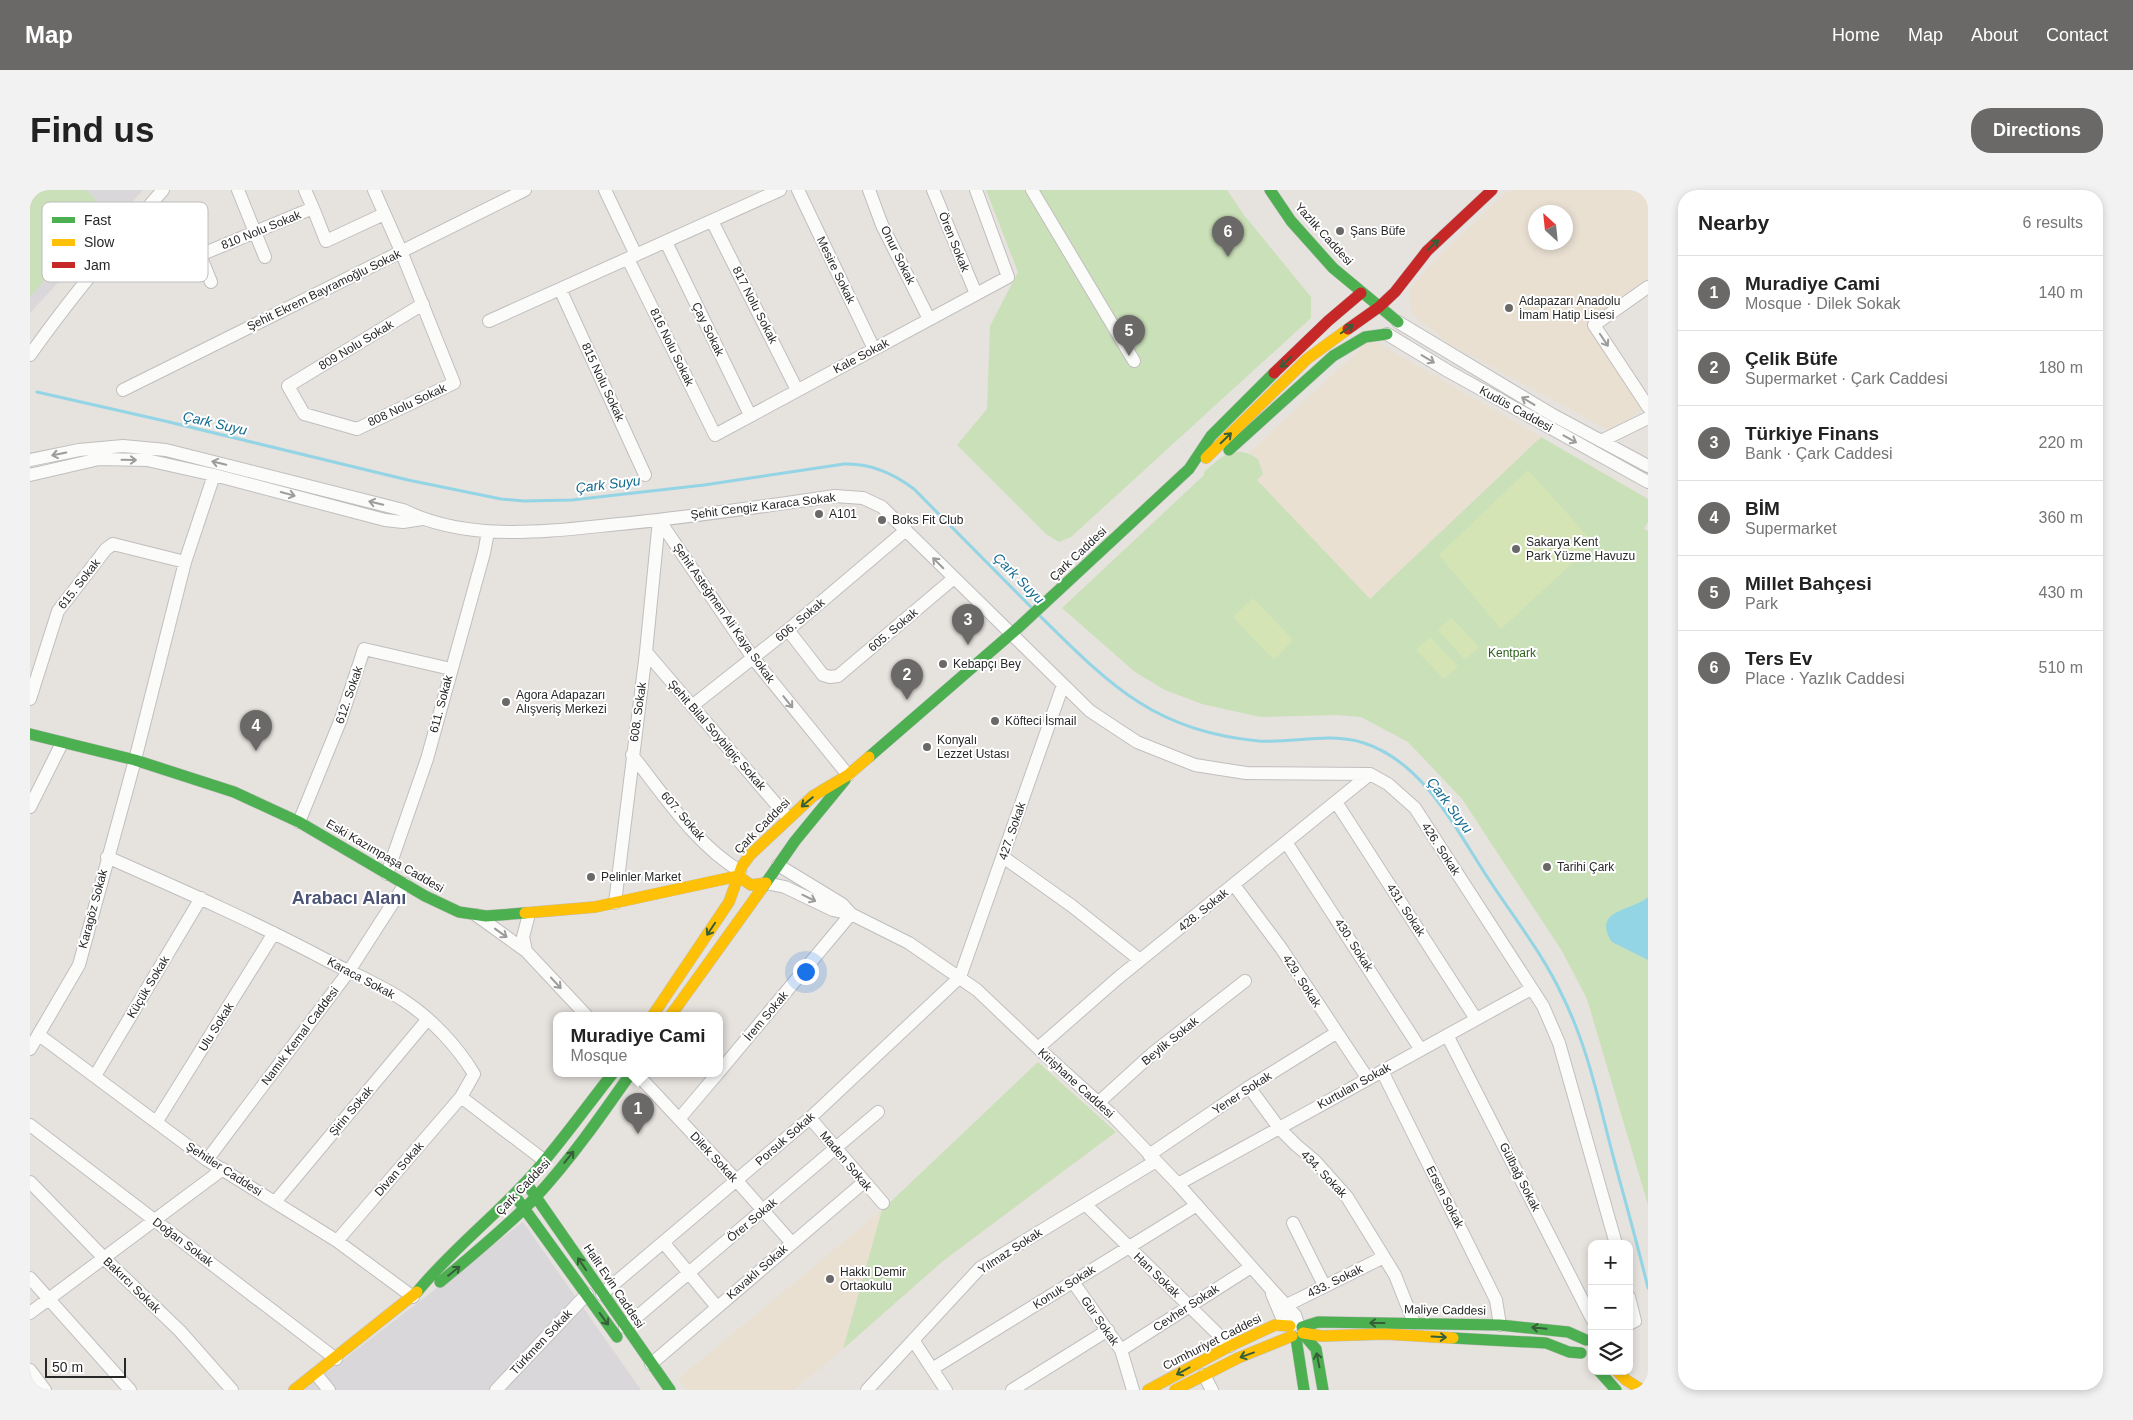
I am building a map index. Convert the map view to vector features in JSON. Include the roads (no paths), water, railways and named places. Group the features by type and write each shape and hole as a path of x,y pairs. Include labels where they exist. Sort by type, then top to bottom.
{"main road":[{"name":"Yazlık Caddesi","path":"1270,190 1291,221 1327,262 1361,293"},
{"path":"1374,310 1398,322 1399,296 1403,284 1427,250 1492,190"},
{"name":"Çark Caddesi","path":"655,1012 729,902 739,874 750,855 788,818 814,796 848,775 1014,631 1189,469 1201,462 1307,358 1374,310 1403,284"},
{"path":"1361,293 1374,310 1387,334"},
{"name":"Çark Caddesi","path":"1189,469 1211,436 1229,416 1328,321 1361,293"},
{"path":"1201,462 1222,455 1238,443 1332,356 1348,345 1367,336 1379,333 1387,334"},
{"name":"Eski Kazımpaşa Caddesi","path":"30,734 135,760 220,786 299,822 425,896 459,912 486,916 529,914 615,903 739,874"},
{"name":"Çark Caddesi","path":"673,1012 778,865 838,792 848,775"},
{"path":"750,855 765,856 778,865"},
{"path":"739,874 750,885 766,883"},
{"name":"Çark Caddesi","path":"294,1390 413,1297 545,1161 610,1077"},
{"name":"Çark Caddesi","path":"413,1297 436,1285 524,1209 576,1148 628,1077"},
{"name":"Halit Evin Caddesi","path":"526,1182 625,1327 645,1368 670,1390"},
{"name":"Halit Evin Caddesi","path":"514,1195 621,1342"},
{"path":"586,1294 599,1289"},
{"name":"Maliye Caddesi","path":"1297,1330 1318,1322 1500,1325 1568,1332 1588,1341"},
{"name":"Cumhuriyet Caddesi","path":"1148,1390 1230,1346 1275,1325 1297,1330"},
{"name":"Maliye Caddesi","path":"1297,1330 1321,1336 1384,1334 1536,1342 1546,1343 1569,1352 1587,1355"},
{"name":"Cumhuriyet Caddesi","path":"1175,1390 1297,1330"},
{"name":"Kirişhane Caddesi","path":"1297,1330 1304,1390"},
{"name":"Kirişhane Caddesi","path":"1297,1330 1316,1349 1323,1390"},
{"path":"1587,1355 1579,1344 1588,1341"},
{"path":"1603,1375 1616,1390"},
{"path":"1621,1375 1642,1390"}],"street":[{"path":"153,202 163,190"},
{"path":"238,190 265,257"},
{"path":"305,190 313,208"},
{"path":"374,190 423,304"},
{"name":"Şehit Ekrem Bayramoğlu Sokak","path":"123,390 525,190"},
{"name":"816 Nolu Sokak","path":"606,190 632,257 715,435"},
{"path":"489,321 780,190"},
{"name":"Mesire Sokak","path":"798,190 874,349"},
{"name":"Onur Sokak","path":"869,190 882,225 929,319"},
{"name":"Ören Sokak","path":"933,190 976,294"},
{"name":"Kale Sokak","path":"715,435 1008,277 976,190"},
{"path":"1032,190 1134,361"},
{"name":"810 Nolu Sokak","path":"208,252 313,208 326,241 384,214"},
{"name":"817 Nolu Sokak","path":"712,220 798,390"},
{"name":"Çay Sokak","path":"666,242 750,415"},
{"name":"810 Nolu Sokak","path":"208,275 211,282"},
{"path":"30,355 85,282"},
{"path":"1648,287 1594,325 1648,407"},
{"name":"815 Nolu Sokak","path":"560,289 645,475"},
{"name":"808 Nolu Sokak","path":"288,386 304,414 357,429 454,383 423,304"},
{"name":"809 Nolu Sokak","path":"288,386 423,304"},
{"name":"Kudüs Caddesi","path":"1398,322 1550,414 1648,466"},
{"name":"Kudüs Caddesi","path":"1387,334 1448,371 1648,482"},
{"path":"1601,441 1648,418"},
{"path":"30,460 79,450 123,446 166,450 403,510 422,519"},
{"path":"1626,454 1648,458"},
{"path":"30,475 99,459 147,460 214,475 386,520 403,522 422,519"},
{"path":"135,760 185,562 214,475"},
{"name":"Şehit Cengiz Karaca Sokak","path":"422,519 488,532 547,531 659,520 835,496 862,498 882,507 954,578 1014,631 1063,685"},
{"name":"608. Sokak","path":"615,903 646,652 659,520"},
{"name":"Şehit Asteğmen Ali Kaya Sokak","path":"659,520 752,658 848,775"},
{"name":"606. Sokak","path":"692,706 788,630 906,530"},
{"name":"611. Sokak","path":"387,874 427,759 484,553 488,532"},
{"name":"615. Sokak","path":"30,699 58,611 106,549 113,544 185,562"},
{"name":"605. Sokak","path":"788,630 823,675 830,678 838,676 954,578"},
{"name":"612. Sokak","path":"299,822 341,719 364,649 451,669"},
{"name":"Şehit Bilal Soybilgiç Sokak","path":"646,652 788,818"},
{"path":"1063,685 1090,711 1137,742 1195,765 1246,773 1370,774"},
{"name":"427. Sokak","path":"960,977 1004,857 1063,685"},
{"path":"30,807 62,743"},
{"name":"607. Sokak","path":"632,755 693,830 739,874"},
{"name":"Karagöz Sokak","path":"30,1049 78,965 135,760"},
{"name":"428. Sokak","path":"1038,1048 1140,960 1370,774"},
{"name":"426. Sokak","path":"1370,774 1388,784 1415,808 1542,1006 1559,1043 1615,1240"},
{"name":"431. Sokak","path":"1336,802 1476,1019"},
{"name":"430. Sokak","path":"1286,842 1421,1050"},
{"path":"1004,857 1072,906 1140,960"},
{"name":"Karaca Sokak","path":"107,858 201,898 274,933 404,1001 427,1020 463,1056 474,1074 461,1097"},
{"name":"Kirişhane Caddesi","path":"778,865 842,904 850,914"},
{"name":"Kirişhane Caddesi","path":"766,883 785,887 833,910 850,914 909,944 977,990 1098,1103 1178,1184 1271,1290 1287,1305 1295,1315 1297,1330"},
{"name":"Namık Kemal Caddesi","path":"207,1160 348,971 405,884"},
{"name":"429. Sokak","path":"1234,885 1281,948 1368,1079"},
{"name":"Küçük Sokak","path":"95,1076 201,898"},
{"path":"526,951 523,937 529,914"},
{"name":"İrem Sokak","path":"723,1067 850,914"},
{"path":"476,915 526,951 583,1012"},
{"name":"Ulu Sokak","path":"157,1121 274,933"},
{"name":"Porsuk Sokak","path":"599,1289 663,1242 810,1118 960,977"},
{"name":"Beylik Sokak","path":"1098,1103 1153,1053 1245,981"},
{"name":"Kurtulan Sokak","path":"1178,1184 1531,989"},
{"name":"Şirin Sokak","path":"275,1202 427,1020"},
{"name":"Yener Sokak","path":"1153,1158 1249,1088 1336,1033"},
{"name":"Şehitler Caddesi","path":"39,1035 207,1160 337,1241 413,1297"},
{"name":"Gülbağ Sokak","path":"1447,1035 1588,1311"},
{"name":"Ersen Sokak","path":"1382,1071 1496,1300 1500,1325"},
{"name":"Dilek Sokak","path":"640,1077 791,1242"},
{"name":"İrem Sokak","path":"679,1119 715,1077"},
{"name":"434. Sokak","path":"1249,1088 1279,1128 1315,1161 1347,1197 1395,1275 1414,1323"},
{"path":"461,1097 545,1161"},
{"name":"Divan Sokak","path":"337,1241 461,1097"},
{"name":"Örer Sokak","path":"625,1327 878,1112"},
{"name":"Maden Sokak","path":"810,1118 882,1203"},
{"name":"Doğan Sokak","path":"30,1125 336,1359"},
{"name":"Yılmaz Sokak","path":"867,1390 980,1268 1085,1204 1153,1158"},
{"path":"30,1313 50,1300 223,1169"},
{"name":"Bakırcı Sokak","path":"30,1182 104,1258 180,1331 232,1390"},
{"name":"Kavaklı Sokak","path":"645,1368 791,1242 864,1182"},
{"name":"Han Sokak","path":"1085,1204 1230,1346"},
{"name":"Konuk Sokak","path":"932,1369 1196,1205"},
{"path":"1293,1223 1324,1285"},
{"path":"663,1242 717,1307"},
{"name":"433. Sokak","path":"1287,1305 1324,1285 1384,1257"},
{"name":"Cevher Sokak","path":"1121,1350 1251,1267"},
{"path":"30,1278 130,1390"},
{"name":"Gür Sokak","path":"1073,1282 1121,1350 1132,1390"},
{"name":"Kirişhane Caddesi","path":"1271,1290 1283,1320 1297,1330"},
{"name":"Türkmen Sokak","path":"496,1390 586,1294"},
{"path":"1012,1390 1108,1330"},
{"path":"913,1340 946,1390"},
{"path":"30,1370 46,1390"},
{"path":"316,1374 329,1390"},
{"path":"1204,1375 1212,1390"}],"water":[{"path":"1648,897 1648,960 1612,942 1607,931 1607,923 1616,912 1641,902"}],"waterway":[{"name":"Çark Suyu","path":"37,392 408,480 501,499 524,501 572,500 704,485 844,464 863,465 890,474 914,489 1031,607"},
{"name":"Çark Suyu","path":"1039,615 1112,683 1162,716 1223,736 1259,741 1338,738 1364,743 1384,751 1417,777 1457,828 1489,880 1533,944 1544,961 1571,1014 1591,1072 1648,1288"}],"place":[{"name":"Şans Büfe","path":"1340,231"},
{"name":"Ters Ev","path":"1228,257"},
{"name":"Adapazarı Anadolu İmam Hatip Lisesi","path":"1509,308"},
{"name":"Millet Bahçesi","path":"1129,356"},
{"name":"A101","path":"819,514"},
{"name":"Boks Fit Club","path":"882,520"},
{"name":"Sakarya Kent Park Yüzme Havuzu","path":"1516,549"},
{"name":"Türkiye Finans","path":"968,645"},
{"name":"Kebapçı Bey","path":"943,664"},
{"name":"Çelik Büfe","path":"907,700"},
{"name":"Agora Adapazarı Alışveriş Merkezi","path":"506,702"},
{"name":"Köfteci İsmail","path":"995,721"},
{"name":"Konyalı Lezzet Ustası","path":"927,747"},
{"name":"BİM","path":"256,751"},
{"name":"Tarihi Çark","path":"1547,867"},
{"name":"Pelinler Market","path":"591,877"},
{"name":"Muradiye Cami","path":"638,1134"},
{"name":"Hakkı Demir Ortaokulu","path":"830,1279"}],"district":[{"name":"Arabacı Alanı","path":"349,898"}],"park label":[{"name":"Kentpark","path":"1512,653"}]}
